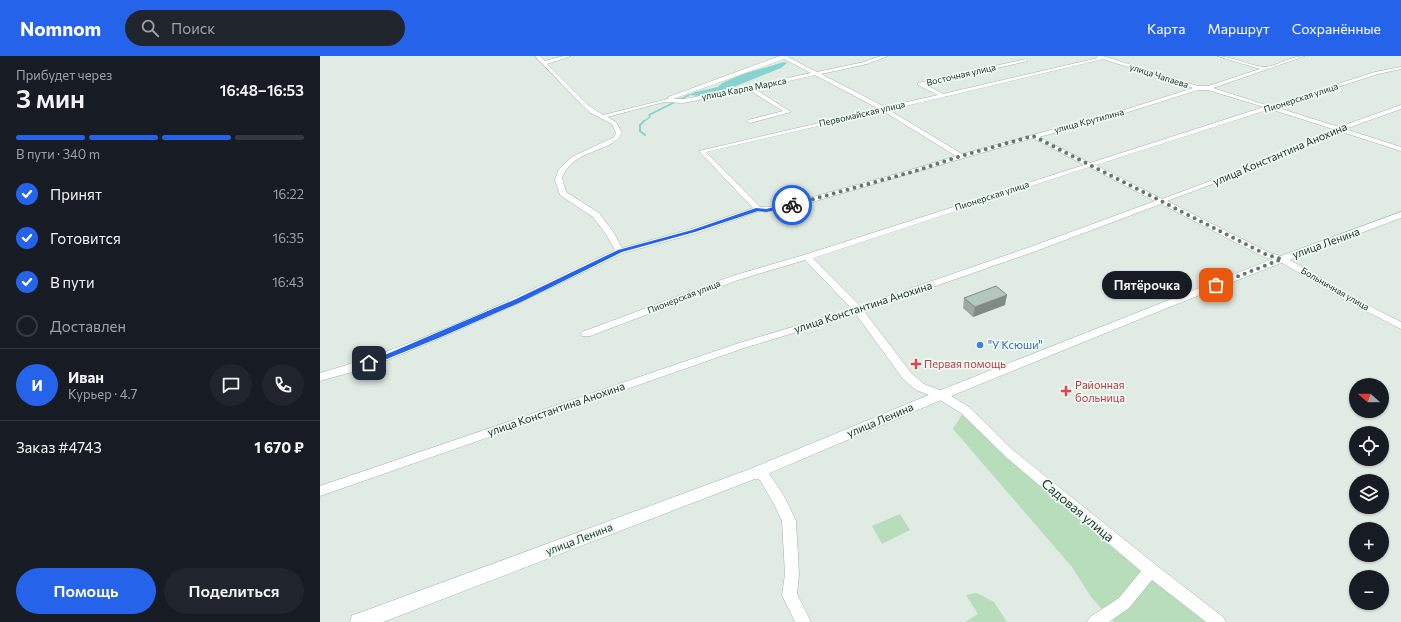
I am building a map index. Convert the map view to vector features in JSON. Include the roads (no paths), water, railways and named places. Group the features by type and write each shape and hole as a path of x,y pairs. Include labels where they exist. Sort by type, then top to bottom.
{"main road":[{"name":"улица Ленина","path":"359,622 755,473 941,395 1282,259 1401,215"}],"street":[{"path":"386,56 394,56"},
{"path":"537,56 586,106 614,123 620,133 616,138 572,160 562,170 559,178 563,193 596,215 610,233 620,251"},
{"path":"545,63 569,56"},
{"path":"664,100 784,56 884,109 961,156"},
{"name":"улица Карла Маркса","path":"602,117 664,100 683,101 750,88 865,63 886,56"},
{"path":"1218,56 1265,69"},
{"name":"улица Крутилина","path":"320,377 369,363 439,335 518,300 620,251 694,231 758,210 766,210 799,203 915,171 961,156 1120,113 1198,88 1208,88 1303,56"},
{"name":"улица Чапаева","path":"1100,57 1198,88"},
{"name":"Первомайская улица","path":"758,210 702,150 884,109 1100,57"},
{"name":"Восточная улица","path":"942,95 920,84 1026,60"},
{"name":"Пионерская улица","path":"586,334 735,278 807,257 1377,73 1401,68"},
{"path":"750,88 788,112 750,121"},
{"path":"1208,88 1401,149"},
{"name":"улица Константина Анохина","path":"320,491 740,346 858,310 1033,249 1269,162 1337,130 1401,107"},
{"path":"617,128 628,112 635,108"},
{"name":"Больничная улица","path":"1033,136 1267,255 1282,259 1353,301 1401,326"},
{"name":"Садовая улица","path":"807,257 858,310 907,376 920,387 941,395 965,410 1010,454 1151,570 1218,622"},
{"path":"755,473 764,476 779,500 789,521 792,574 789,595 803,622"},
{"path":"1095,622 1124,603 1151,570"}],"water":[{"path":"784,62 787,63 781,68 732,89 720,93 701,96 689,95 695,92 718,87 722,83 743,74"}],"waterway":[{"path":"643,122 650,117 649,115 689,95"},
{"path":"643,122 640,125 640,131 645,135"}],"place":[{"name":"Пятёрочка","path":"1216,285"},
{"name":"\"У Ксюши\"","path":"980,345"},
{"name":"Первая помощь","path":"916,364"},
{"name":"Районная больница","path":"1066,391"}]}
